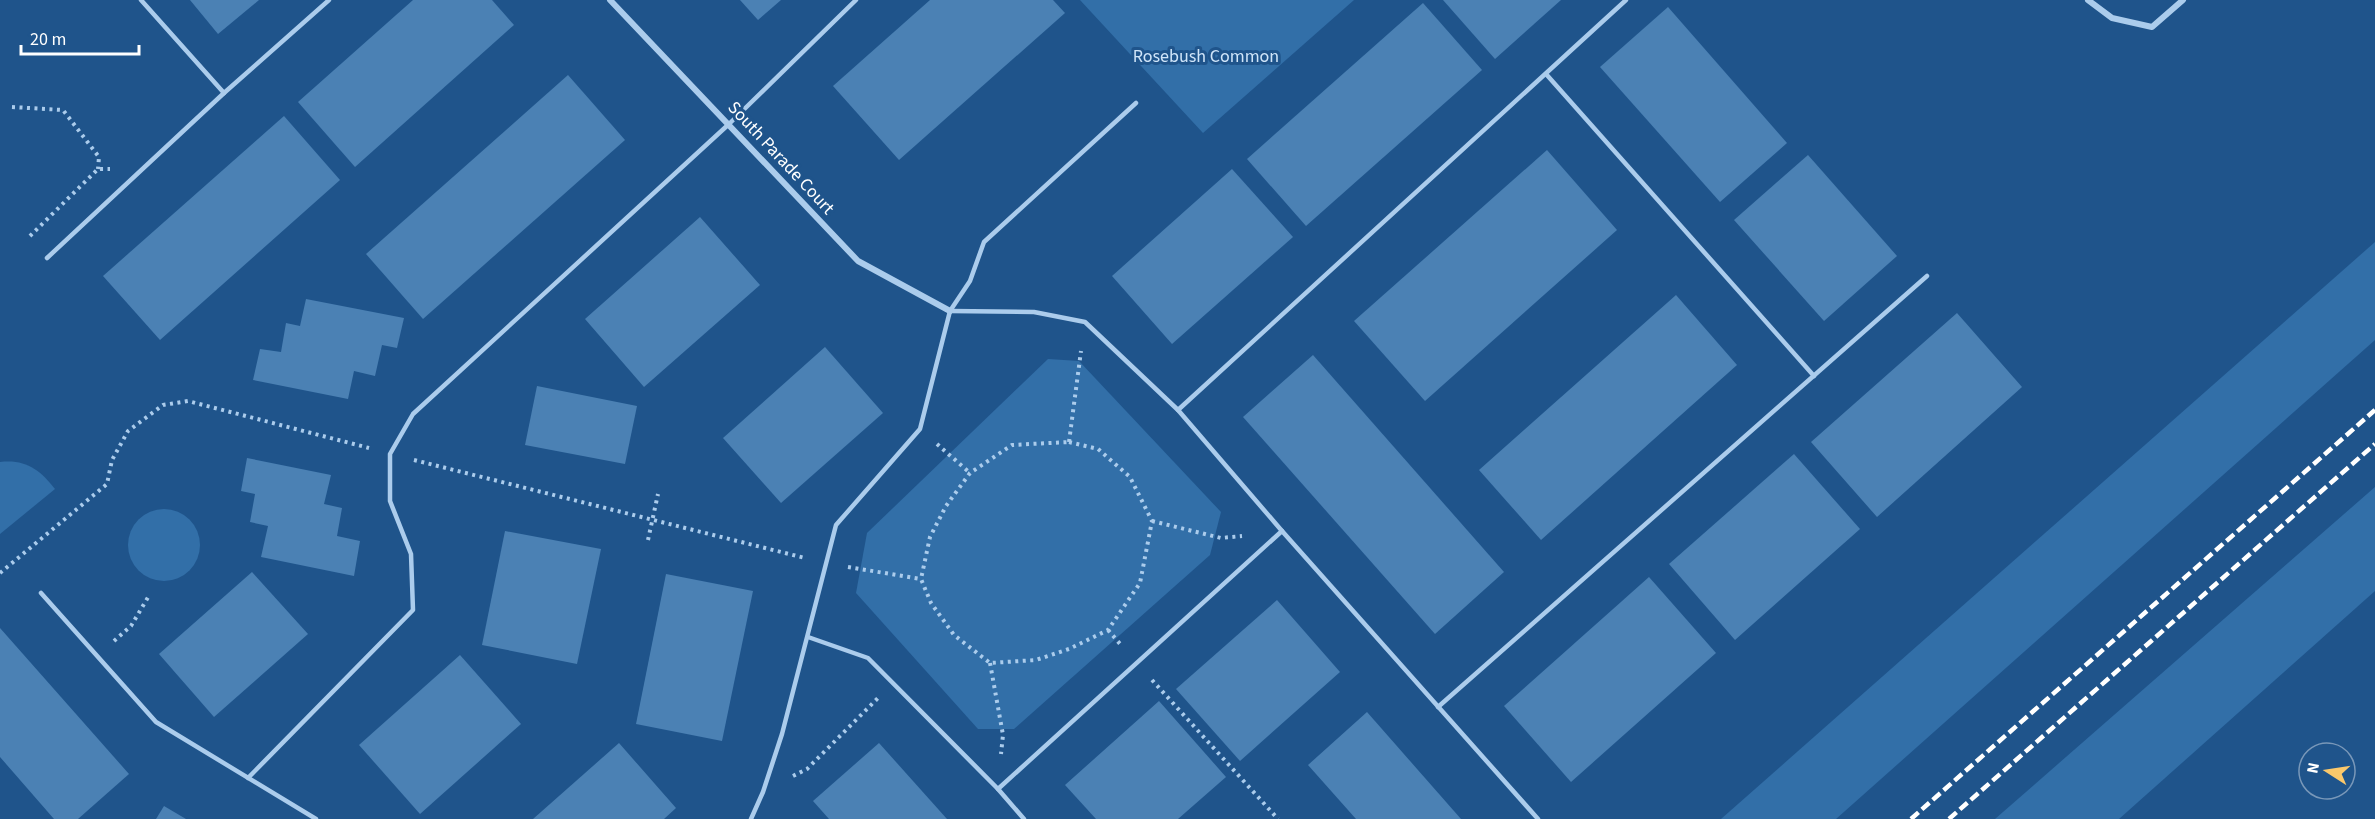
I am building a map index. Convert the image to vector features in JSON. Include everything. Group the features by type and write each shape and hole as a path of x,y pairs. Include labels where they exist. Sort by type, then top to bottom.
{"street":[{"name":"South Parade Court","path":"610,0 858,261 950,311"},
{"path":"2088,0 2112,18 2152,27 2183,0"}],"lane":[{"path":"141,0 224,93"},
{"path":"47,258 224,93 329,0"},
{"path":"248,778 413,610 411,554 390,501 390,454 413,414 729,124 856,0"},
{"path":"1178,410 1626,0"},
{"path":"1546,74 1814,376"},
{"path":"751,819 763,792 808,637 836,525 920,429 950,311 970,281 984,242 1136,103"},
{"path":"1438,706 1927,276"},
{"path":"950,311 1034,312 1085,322 1178,410 1282,531 1538,819"},
{"path":"998,789 1282,531"},
{"path":"41,593 156,722 316,819"},
{"path":"808,637 868,658 998,789 1024,819"}],"path":[{"path":"12,107 63,110 99,157 98,168"},
{"path":"1069,442 1085,322"},
{"path":"0,573 107,484 112,460 128,431 164,405 188,401 825,563 921,579"},
{"path":"920,429 970,473"},
{"path":"1069,442 1098,449 1130,477 1152,520 1140,584 1108,630 1069,649 1036,660 990,663 954,635 931,603 921,579 930,537 946,506 970,473 1012,446 1069,442"},
{"path":"648,540 658,494"},
{"path":"1152,520 1221,538 1282,531"},
{"path":"97,656 130,626 150,594"},
{"path":"1108,630 1278,819"},
{"path":"990,663 1003,735 998,789"},
{"path":"763,792 807,769 893,683"}],"green space":[{"name":"Rosebush Common","path":"1080,0 1354,0 1203,133"},
{"path":"2375,242 2375,340 1836,819 1721,819"},
{"path":"1048,359 1079,361 1221,512 1210,555 1014,729 978,729 856,593 867,533"},
{"path":"0,462 17,462 32,467 55,489 0,534"},
{"path":"2375,487 2375,591 2119,819 1995,819"},
{"path":"164,509 184,515 194,525 200,545 194,565 184,575 164,581 144,575 134,565 128,545 134,525 144,515"}],"building":[{"path":"190,0 259,0 218,34"},
{"path":"413,0 492,0 514,25 355,167 298,102"},
{"path":"740,0 781,0 758,20"},
{"path":"930,0 1053,0 1065,13 899,160 833,86"},
{"path":"1443,0 1561,0 1495,59"},
{"path":"1423,3 1482,70 1306,226 1247,159"},
{"path":"1668,7 1787,143 1720,202 1600,67"},
{"path":"568,75 625,140 423,319 366,254"},
{"path":"284,116 340,180 160,340 103,276"},
{"path":"1547,150 1617,230 1425,401 1354,321"},
{"path":"1808,155 1897,256 1824,321 1734,220"},
{"path":"1232,169 1293,237 1172,344 1112,276"},
{"path":"700,217 760,285 644,387 585,319"},
{"path":"1676,295 1737,365 1541,540 1479,470"},
{"path":"306,299 404,318 397,348 382,345 375,376 354,371 348,399 253,380 260,349 281,352 286,323 300,326"},
{"path":"1957,313 2022,387 1877,517 1811,442"},
{"path":"825,347 883,413 781,503 723,438"},
{"path":"1313,355 1504,572 1435,634 1243,417"},
{"path":"537,386 637,406 625,464 525,445"},
{"path":"1794,454 1860,529 1735,640 1669,564"},
{"path":"247,458 331,475 324,504 342,508 337,536 360,541 354,576 261,557 268,526 250,522 255,494 241,491"},
{"path":"505,531 601,549 577,664 482,645"},
{"path":"252,572 308,634 214,717 159,654"},
{"path":"666,574 753,591 722,741 636,724"},
{"path":"1649,577 1716,653 1571,782 1504,706"},
{"path":"1277,600 1340,672 1240,761 1176,689"},
{"path":"0,628 129,774 78,819 54,819 0,757"},
{"path":"460,655 521,724 420,814 359,745"},
{"path":"1159,701 1226,777 1178,819 1096,819 1065,785"},
{"path":"1367,712 1461,819 1356,819 1308,765"},
{"path":"619,743 676,808 664,819 533,819"},
{"path":"879,743 947,819 829,819 813,801"},
{"path":"164,806 186,819 156,819"}],"railway":[{"path":"1911,819 2375,410"},
{"path":"1949,819 2375,444"}]}
